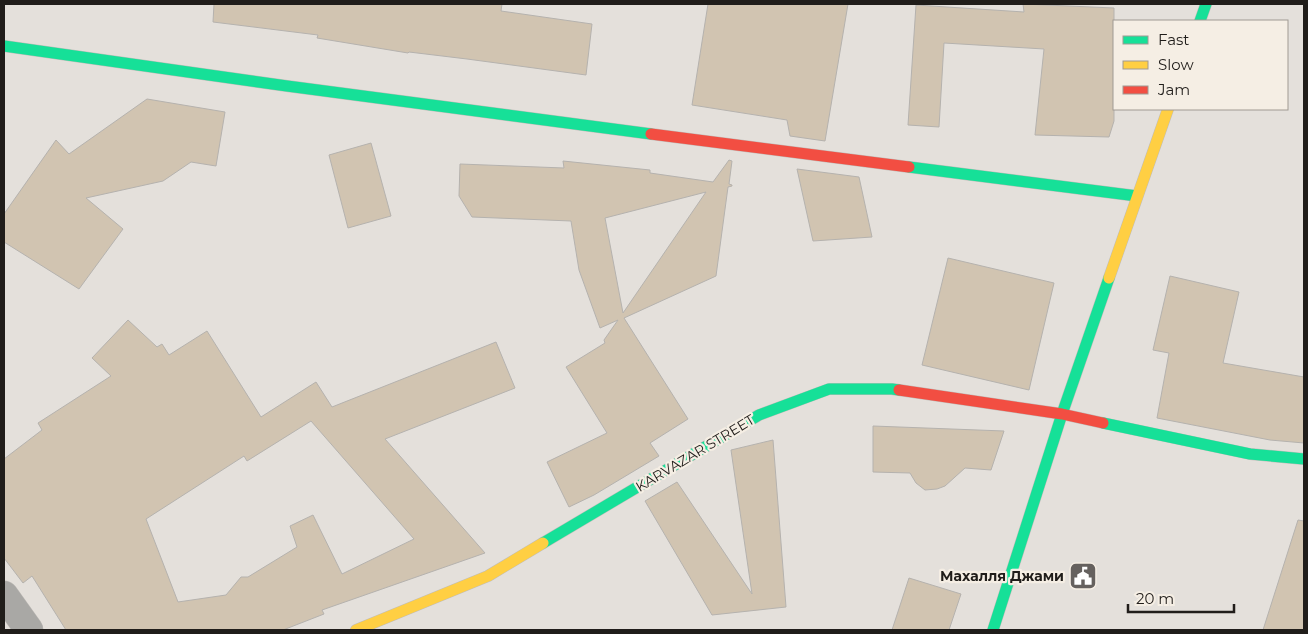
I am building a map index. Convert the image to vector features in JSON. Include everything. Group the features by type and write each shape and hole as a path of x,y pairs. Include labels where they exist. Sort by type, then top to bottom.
{"street":[{"path":"1200,20 1206,4"},
{"path":"4,46 212,76 1137,196"},
{"path":"993,630 1062,414 1168,110"},
{"name":"KARVAZAR STREET","path":"356,630 488,576 759,415 828,389 892,389 1062,414 1250,454 1304,460"},
{"path":"4,595 29,630"}],"building":[{"path":"214,4 502,4 501,11 592,24 586,75 408,53 317,38 318,35 213,22"},
{"path":"708,4 848,4 825,141 790,136 787,120 692,105"},
{"path":"1023,4 1114,8 1114,121 1109,137 1035,135 1044,49 944,43 939,127 908,125 916,5 1024,12"},
{"path":"147,99 225,112 216,166 191,162 163,181 86,198 123,229 79,289 4,242 4,214 56,140 69,154"},
{"path":"371,143 391,216 348,228 329,155"},
{"path":"729,160 732,161 729,184 732,186 728,187 716,276 624,318 688,419 650,443 659,456 594,495 569,507 547,462 607,433 566,367 605,343 604,340 618,320 600,328 579,270 571,221 472,217 459,196 460,164 564,168 563,161 650,170 650,173 713,182","holes":["706,192 623,313 605,218"]},
{"path":"797,169 859,177 872,237 813,241"},
{"path":"948,258 1054,283 1029,390 922,365"},
{"path":"1170,276 1239,292 1223,363 1304,377 1304,443 1270,440 1157,418 1169,353 1153,350"},
{"path":"128,320 157,347 162,344 169,355 207,331 261,417 316,382 332,407 496,342 515,388 385,439 485,553 322,610 324,614 283,630 66,630 32,576 23,583 4,558 4,459 42,430 38,423 111,376 92,358","holes":["311,421 414,539 342,574 313,515 290,526 297,547 248,577 241,577 226,595 178,602 146,519 244,456 247,461"]},
{"path":"873,426 1004,431 991,470 965,468 945,486 925,490 916,483 910,473 873,472"},
{"path":"773,440 786,607 712,615 645,501 677,482 752,594 731,450"},
{"path":"1298,520 1304,521 1304,630 1263,630"},
{"path":"909,578 961,594 949,630 892,630"}],"traffic: fast":[{"path":"1200,20 1206,4"},
{"path":"4,46 651,134"},
{"path":"909,167 1137,196"},
{"path":"993,630 1062,414 1109,278"},
{"path":"543,543 759,415 829,389 899,390"},
{"path":"1103,423 1250,454 1304,459"}],"traffic: slow":[{"path":"1109,278 1168,110"},
{"path":"356,630 488,576 543,543"}],"traffic: jam":[{"path":"651,134 909,167"},
{"path":"899,390 1062,414 1103,423"}],"place":[{"name":"Махалля Джами","path":"1083,576"}]}
